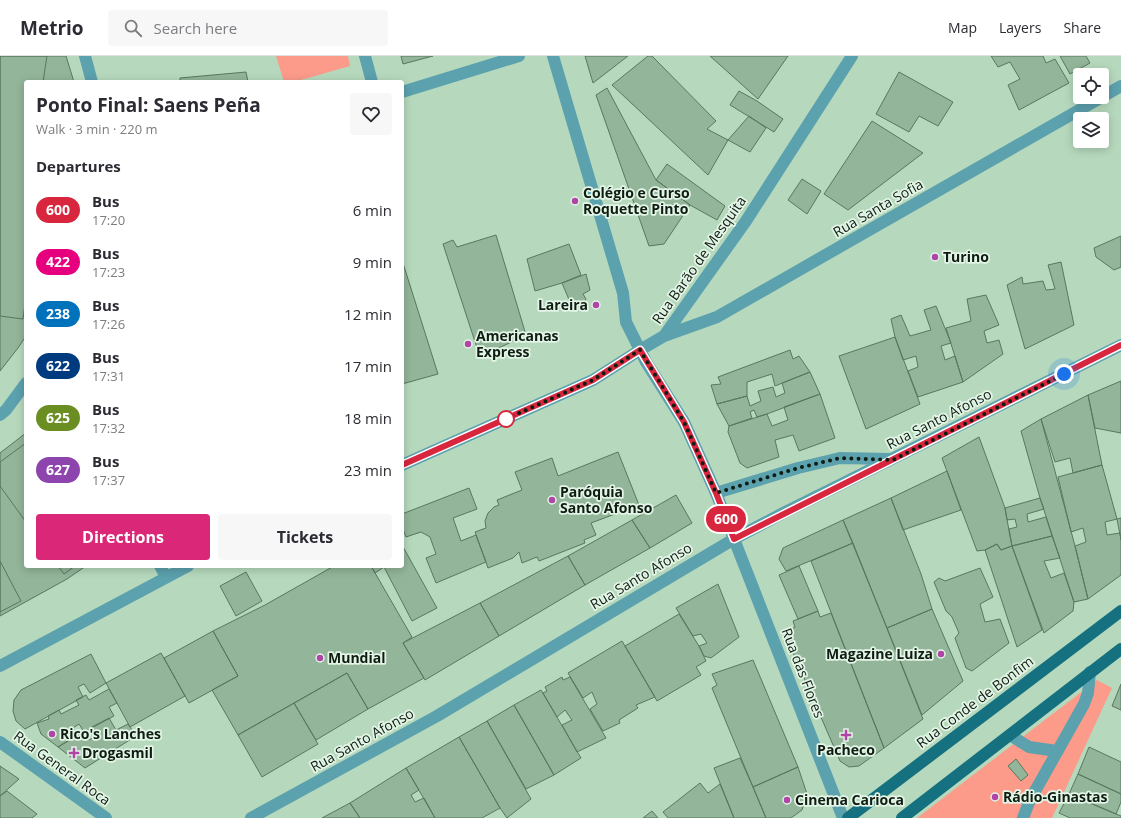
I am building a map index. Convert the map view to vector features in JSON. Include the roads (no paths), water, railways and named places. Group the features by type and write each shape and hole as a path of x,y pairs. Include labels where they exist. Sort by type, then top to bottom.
{"main road":[{"name":"Rua Conde de Bonfim","path":"848,818 1121,611"},
{"path":"902,818 1121,649"}],"street":[{"path":"85,56 91,80"},
{"path":"365,56 371,80"},
{"path":"404,91 519,56"},
{"name":"Rua das Flores","path":"553,56 623,292 626,322 640,350 684,422 716,493 843,818"},
{"name":"Rua Barão de Mesquita","path":"404,464 593,380 664,336 746,221 852,56"},
{"name":"Rua Santa Sofia","path":"1109,93 1121,86"},
{"name":"Rua Santa Sofia","path":"664,336 717,317 1090,104"},
{"name":"Rua Santo Afonso","path":"251,818 438,716 734,539 785,512 893,460 1121,345"},
{"path":"0,415 6,410 24,387"},
{"path":"716,493 798,468 840,458 893,460"},
{"path":"161,568 166,577"},
{"path":"0,666 184,568"},
{"path":"1023,818 1030,800 1086,698 1088,693 1090,672"},
{"path":"1010,735 1029,747 1057,751"},
{"name":"Rua General Roca","path":"0,742 106,818"}],"place":[{"name":"Colégio e Curso Roquette Pinto","path":"575,201"},
{"name":"Turino","path":"935,257"},
{"name":"Lareira","path":"596,305"},
{"name":"Americanas Express","path":"468,344"},
{"name":"Paróquia Santo Afonso","path":"552,500"},
{"name":"Magazine Luiza","path":"941,654"},
{"name":"Mundial","path":"320,658"},
{"name":"Rico's Lanches","path":"52,734"},
{"name":"Pacheco","path":"846,735"},
{"name":"Drogasmil","path":"74,753"},
{"name":"Rádio-Ginastas","path":"995,797"},
{"name":"Cinema Carioca","path":"787,800"}]}
